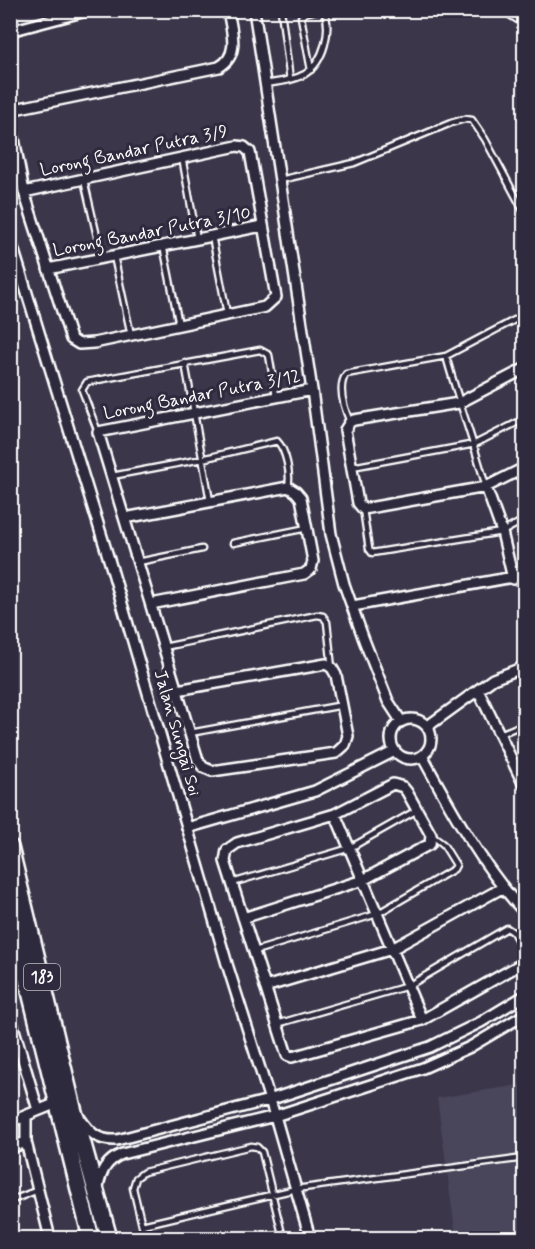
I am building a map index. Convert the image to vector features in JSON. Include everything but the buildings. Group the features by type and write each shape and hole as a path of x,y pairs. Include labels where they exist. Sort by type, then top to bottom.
{"highway":[{"name":"183","path":"10,847 73,1108 109,1239"},
{"name":"183","path":"10,911 91,1239"}],"street":[{"path":"10,31 90,10"},
{"path":"10,110 219,67 230,59 234,46 228,10"},
{"path":"254,10 312,390 331,534 344,584 364,640 388,701 401,721"},
{"path":"10,117 24,192 71,339 79,344 131,336 265,307 276,297 262,226"},
{"name":"Lorong Bandar Putra 3/9","path":"24,192 84,177 237,146 244,147 250,152 262,226"},
{"name":"Lorong Bandar Putra 3/10","path":"48,269 262,226"},
{"name":"Jalan Sungai Soi","path":"10,238 99,524 310,1239"},
{"path":"525,369 459,403 350,422 345,430 361,508 486,487 525,468"},
{"name":"Lorong Bandar Putra 3/12","path":"98,432 312,390"},
{"path":"98,432 198,760 203,767 212,771 336,753 345,745 348,735 336,675 326,664 177,690"},
{"path":"124,518 288,487 301,498 313,561 311,569 304,574 151,604"},
{"path":"486,487 502,532 513,579"},
{"path":"353,606 513,579 525,575"},
{"path":"428,726 494,679 525,667"},
{"path":"478,690 522,772 525,785"},
{"path":"414,719 428,726 432,741 422,756 404,758 395,750 392,744 393,731 401,721 414,719"},
{"path":"187,828 315,791 395,750"},
{"path":"422,756 475,848 502,888 525,912"},
{"path":"243,918 363,880 430,844 431,835 403,787 393,784 335,814 237,843 227,850 225,861 232,884 243,918 254,951 265,987 287,1054 292,1057 422,1020 523,963 525,959"},
{"path":"335,814 422,1020"},
{"path":"265,987 392,949 502,888"},
{"path":"73,1108 96,1137 117,1140 269,1100 430,1047 481,1022 525,996"},
{"path":"97,1190 100,1172 112,1158 274,1116 423,1068 470,1047 525,1015"},
{"path":"10,1016 38,1110"},
{"path":"10,1122 57,1103"},
{"path":"26,1116 26,1142 48,1238"},
{"path":"10,1148 26,1142"}],"lane":[{"path":"281,10 290,80"},
{"path":"310,70 301,17 305,13 317,10"},
{"path":"264,84 290,80 310,70 323,48 328,31 324,10"},
{"path":"502,10 525,24"},
{"path":"280,180 354,163 451,123 469,118 485,139 525,212"},
{"path":"182,157 196,239"},
{"path":"84,177 102,258"},
{"path":"212,236 227,314"},
{"path":"163,245 179,325"},
{"path":"114,256 131,336"},
{"path":"350,422 345,410 341,386 346,374 446,356 525,315"},
{"path":"98,432 82,390 87,382 260,350 269,355 276,396"},
{"path":"446,356 459,403 475,444 486,487"},
{"path":"185,363 210,501"},
{"path":"352,467 475,444 525,419"},
{"path":"111,476 202,459 277,441 282,446 290,477 288,487"},
{"path":"361,508 369,549 372,553 502,532 525,520"},
{"path":"233,543 307,528"},
{"path":"138,562 202,549"},
{"path":"164,647 317,615 323,616 327,622 332,668"},
{"path":"190,734 343,705"},
{"path":"500,734 525,724"},
{"path":"232,884 350,848 417,810"},
{"path":"254,951 377,914 454,869 456,865 443,844 431,835"},
{"path":"277,1024 408,986 507,928 513,932 525,951"},
{"path":"145,1239 133,1188 136,1178 144,1172 251,1146 257,1147 262,1152 283,1239"},
{"path":"142,1225 296,1190 524,1158"},
{"path":"10,1201 38,1190"}],"shaded area":[{"path":"524,1084 524,1238 456,1238 437,1098"}]}
